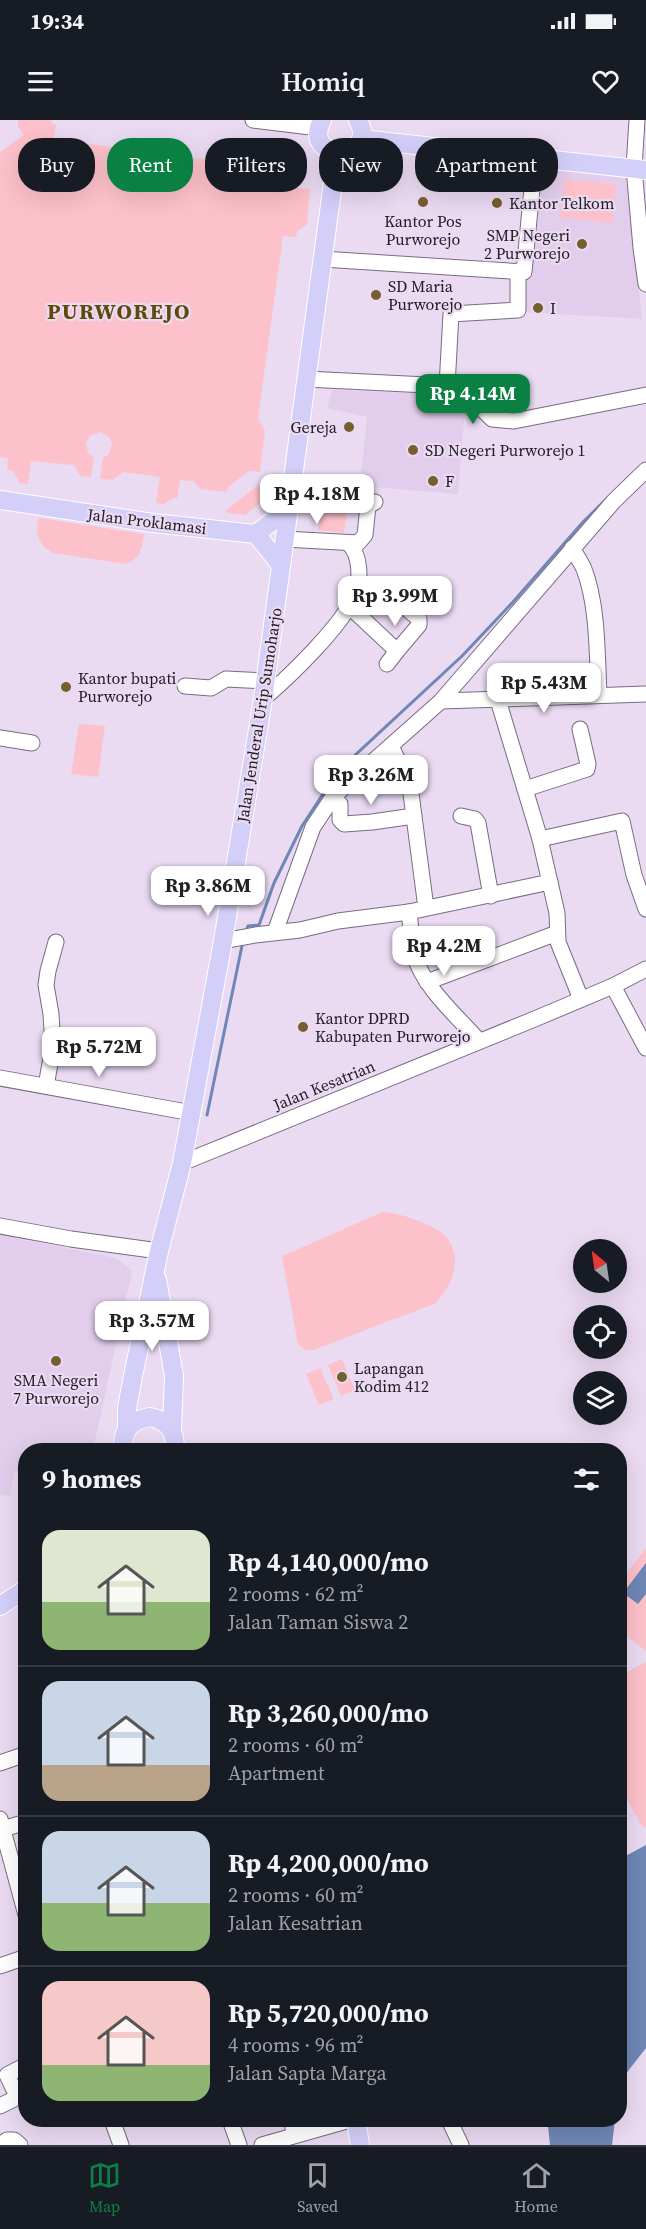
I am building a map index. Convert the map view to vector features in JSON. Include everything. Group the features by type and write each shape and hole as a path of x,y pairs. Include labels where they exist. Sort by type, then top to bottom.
{"main road":[{"path":"358,120 362,129 361,138"},
{"path":"558,160 640,169"},
{"name":"Jalan Jenderal Urip Sumoharjo","path":"156,1272 159,1251 182,1163 228,940 266,681 331,192"},
{"name":"Jalan Proklamasi","path":"0,500 153,523 256,534"},
{"path":"280,564 256,534 287,510"},
{"path":"123,1443 133,1376 156,1272"},
{"path":"156,1272 174,1376 175,1443"},
{"path":"123,1443 133,1422 150,1417 159,1419 174,1443"},
{"path":"0,1606 18,1594"},
{"path":"357,2127 360,2145"}],"street":[{"path":"253,120 321,124"},
{"path":"637,120 641,248 646,284"},
{"path":"322,259 524,272 532,192"},
{"path":"447,386 451,314 519,310 518,271"},
{"path":"306,379 473,389 477,392 486,415 492,419 513,421 646,395"},
{"path":"275,932 313,827 333,797 441,701 572,548 614,501 646,470"},
{"path":"284,539 358,543 365,535 368,506 375,502"},
{"path":"263,699 306,657 352,600 358,557 348,543"},
{"path":"572,548 584,569 592,602 599,694"},
{"path":"352,600 399,602 419,619 419,625 387,664"},
{"path":"352,600 397,651"},
{"path":"185,686 211,688 226,679 266,681"},
{"path":"441,701 646,694"},
{"path":"498,700 540,839 557,913 560,949 581,999"},
{"path":"525,789 587,770 588,764 580,729"},
{"path":"0,738 32,743"},
{"path":"391,746 410,786 426,908"},
{"path":"333,797 340,804 340,820 344,824 414,816"},
{"path":"461,816 474,819 478,823 491,896"},
{"path":"540,839 621,821 642,883 646,909"},
{"path":"228,940 300,930 338,921 409,912 550,882"},
{"path":"409,912 414,955 427,982 479,1041"},
{"path":"427,982 557,933"},
{"path":"46,1086 53,1039 46,985 56,942"},
{"name":"Jalan Kesatrian","path":"182,1163 613,986 646,969"},
{"path":"613,986 646,1048"},
{"path":"0,1078 192,1113"},
{"path":"0,1226 71,1239 159,1251"},
{"path":"0,1763 18,1757"},
{"path":"15,1884 2,1824 18,1823"},
{"path":"0,1966 18,1960"},
{"path":"18,2069 7,2075 18,2090"},
{"path":"0,2106 18,2096"},
{"path":"115,2127 121,2145"},
{"path":"233,2127 239,2145"},
{"path":"262,2145 293,2127"},
{"path":"452,2127 461,2145"},
{"path":"0,2145 7,2140 14,2140 20,2145"}],"shaded area":[{"path":"18,120 51,120 53,124 56,124 54,138 20,138 24,135 18,126"},
{"path":"18,139 18,192 95,192 95,145 107,146 107,192 193,192 193,158 205,159 205,192 307,192 307,189 310,189 307,224 297,232 296,237 283,236 258,418 265,431 260,472 249,471 228,487 227,492 200,489 194,481 180,480 177,498 164,504 156,503 160,477 123,472 113,480 100,479 103,458 109,454 112,444 109,437 100,432 90,436 86,443 88,453 94,457 91,477 80,476 74,465 31,461 28,484 20,483 13,471 7,470 8,458 0,457 0,152"},
{"name":"SMP Negeri 2 Purworejo","path":"558,169 626,176 642,319 524,312 535,192 558,192"},
{"path":"564,179 616,184 612,223 560,218"},
{"name":"SD Negeri Purworejo 1","path":"332,390 461,395 465,409 458,494 360,486 367,417 327,408"},
{"path":"274,473 272,494 245,515 224,512"},
{"path":"323,485 350,488 344,533 318,530"},
{"path":"39,518 144,534 141,549 135,559 126,564 53,553 41,543 39,538 37,529"},
{"path":"79,724 105,726 98,777 71,774"},
{"name":"Lapangan Kodim 412","path":"383,1212 416,1220 433,1227 445,1236 454,1253 454,1272 451,1281 434,1304 310,1351 305,1350 298,1344 282,1256"},
{"name":"SMA Negeri 7 Purworejo","path":"0,1235 116,1258 132,1271 95,1443 18,1443 18,1473 14,1472 10,1496 0,1495"},
{"name":"Lapangan Kodim 412","path":"342,1359 355,1390 341,1396 328,1365"},
{"name":"Lapangan Kodim 412","path":"320,1368 334,1399 319,1405 306,1374"},
{"path":"646,1548 646,1651 627,1636 627,1573"},
{"path":"646,1662 646,1826 643,1828 627,1799 627,1672"}],"water":[{"path":"646,1563 646,1594 638,1604 627,1596 627,1588"},
{"path":"646,1845 646,2048 627,2072 627,1855"},
{"path":"548,2127 614,2127 612,2145 550,2145"}],"waterway":[{"path":"246,932 248,926 259,925 274,883 302,826 338,771 462,656 583,522 633,473"},
{"path":"207,1115 243,941"}],"place":[{"name":"Kantor Pos Purworejo","path":"423,202"},
{"name":"Kantor Telkom","path":"497,203"},
{"name":"SMP Negeri 2 Purworejo","path":"582,244"},
{"name":"SD Maria Purworejo","path":"376,295"},
{"name":"I","path":"538,308"},
{"name":"Gereja","path":"349,427"},
{"name":"SD Negeri Purworejo 1","path":"413,450"},
{"name":"F","path":"433,481"},
{"name":"Kantor bupati Purworejo","path":"66,687"},
{"name":"Kantor DPRD Kabupaten Purworejo","path":"303,1027"},
{"name":"SMA Negeri 7 Purworejo","path":"56,1361"},
{"name":"Lapangan Kodim 412","path":"342,1377"}],"district":[{"name":"PURWOREJO","path":"119,311"}]}
